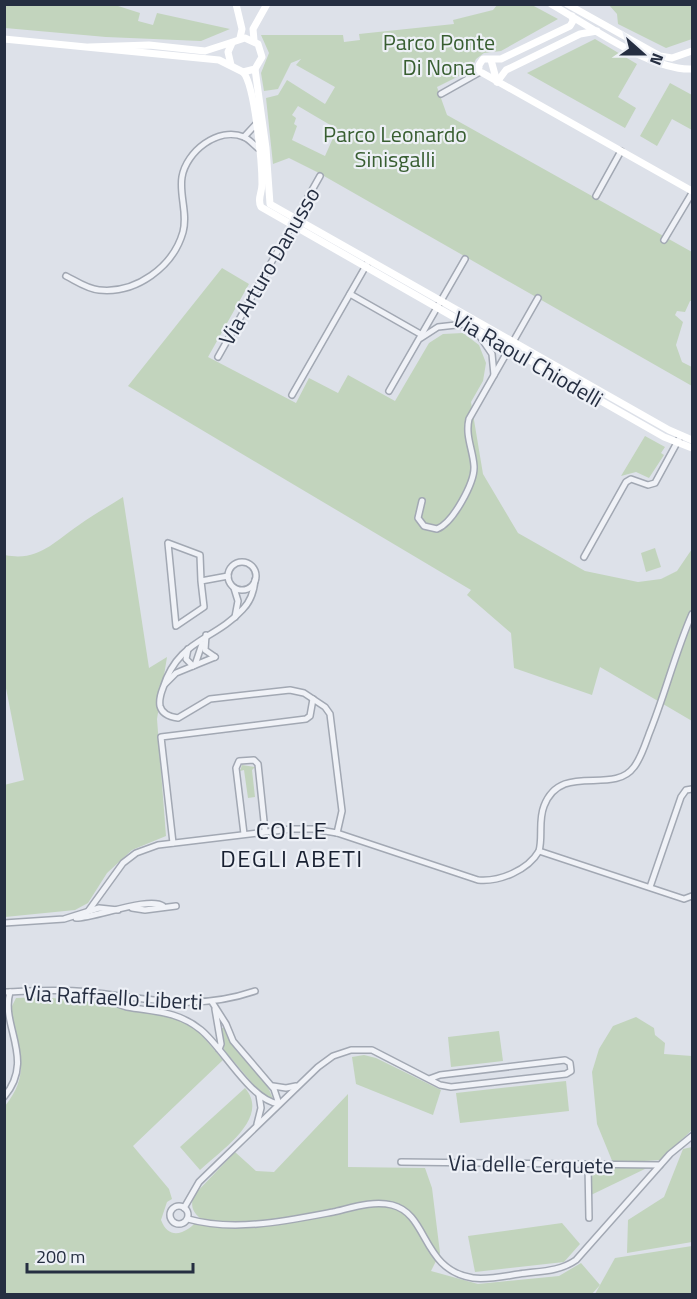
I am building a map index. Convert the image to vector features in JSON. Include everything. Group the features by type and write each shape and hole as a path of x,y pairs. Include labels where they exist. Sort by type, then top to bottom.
{"main road":[{"path":"231,65 228,52 242,29 236,4"},
{"path":"4,39 216,59 243,72 255,69 261,61 262,52 254,40 253,29 267,4"},
{"path":"551,4 569,10 661,65 693,69"},
{"path":"569,10 600,32"},
{"path":"569,10 573,21 570,27 501,59 480,62 482,73 693,192"},
{"path":"497,82 505,71 588,31 619,38 667,58 693,51"},
{"path":"89,47 148,45 205,51 238,39 254,40"},
{"path":"491,60 497,82"},
{"name":"Via Raoul Chiodelli","path":"255,69 267,157 267,200 294,222"},
{"path":"482,73 493,71"},
{"name":"Via Raoul Chiodelli","path":"243,72 249,82 255,124 262,182 260,205 439,304 678,443 693,448"},
{"name":"Via Raoul Chiodelli","path":"439,304 471,327 693,440"}],"street":[{"path":"441,93 482,73"},
{"path":"244,137 255,124"},
{"path":"66,276 99,290 118,290 133,286 158,271 174,252 183,232 185,218 182,177 189,159 203,144 228,136 244,137 258,149"},
{"path":"596,195 621,151"},
{"name":"Via Arturo Danusso","path":"218,357 320,176"},
{"path":"664,240 693,192"},
{"path":"389,391 465,259"},
{"path":"292,395 367,264"},
{"path":"350,294 422,334"},
{"path":"422,501 418,518 424,526 437,529 449,521 474,476 467,435 469,419 538,298"},
{"path":"418,341 438,327 471,327 492,354 494,376"},
{"path":"584,557 626,482 633,479 648,485 655,483 681,435"},
{"path":"168,543 200,555 201,580 204,607 176,626 168,543"},
{"path":"235,617 238,601 228,576 230,568 241,561 254,567 255,580 252,596 235,617 188,647 172,664 163,688 160,703 162,710 168,716 178,718 213,699 296,690 313,699 330,714 342,811 338,833"},
{"path":"201,580 228,576"},
{"path":"233,586 247,589 255,580"},
{"path":"89,910 118,868 136,853 158,845 265,831 302,828 338,833 478,880 492,880 524,867 539,851 542,812 550,795 569,782 616,778 628,773 636,764 664,696 693,614"},
{"path":"163,688 172,676 215,657 205,650 205,638"},
{"path":"194,665 205,638"},
{"path":"188,647 186,659 194,665"},
{"path":"173,843 161,737 306,719 310,716 313,699"},
{"path":"244,834 236,768 239,761 254,760 258,764 265,831"},
{"path":"650,887 681,797 686,790 693,789"},
{"path":"539,851 684,899 693,896"},
{"path":"104,888 106,904 118,910"},
{"path":"4,923 88,917 157,903 163,906 177,906"},
{"path":"71,918 89,910 103,908 118,910"},
{"name":"Via Raffaello Liberti","path":"7,992 93,993 181,1004 212,1002 255,991"},
{"path":"4,1097 14,1083 17,1070 13,1032 6,1014 7,992"},
{"path":"93,993 120,1005 182,1017 201,1030 258,1094 269,1102 279,1104"},
{"path":"212,1002 217,1020 219,1049"},
{"path":"212,1002 226,1023 233,1041 272,1086 279,1104"},
{"path":"184,1208 178,1206 172,1208 170,1217 178,1225 188,1219 184,1208 199,1182 300,1084 333,1056 360,1049 383,1055 429,1078 451,1087 566,1074 571,1071 570,1063 565,1060 429,1078"},
{"path":"543,1062 544,1076"},
{"path":"502,1067 504,1082"},
{"path":"272,1086 286,1088 300,1084"},
{"path":"256,1127 261,1108 258,1094"},
{"name":"Via delle Cerquete","path":"188,1219 233,1226 379,1203 392,1205 408,1215 441,1265 447,1269 475,1278 568,1266 660,1165 693,1136"},
{"name":"Via delle Cerquete","path":"401,1162 660,1165"},
{"path":"588,1165 589,1218"}],"green space":[{"path":"4,5 115,5 140,13 138,21 153,25 157,13 230,29 201,41 106,37 5,28"},
{"name":"Parco Leonardo Sinisgalli","path":"497,5 532,5 558,19 501,51 484,53 476,59 471,70 437,87 447,115 692,252 692,301 685,312 677,311 675,315 683,322 676,345 682,362 692,367 692,386 317,172 289,158 273,164 266,98 278,95 287,80 325,104 335,87 296,65 301,59 291,63 278,89 264,91 261,73 269,53 261,35 343,35 344,42 360,40 359,34 454,24 453,20 493,10","holes":["298,106 337,129 325,156 292,140 297,126 294,124 296,118 292,115"]},
{"path":"609,5 692,5 692,39 666,48 618,24 617,14"},
{"path":"595,39 637,64 618,97 636,108 625,128 527,73"},
{"path":"670,83 692,95 692,130 672,119 657,146 640,136"},
{"path":"222,268 249,284 208,357 296,403 309,378 338,393 348,375 395,401 429,343 443,334 463,333 479,345 486,363 483,381 471,402 483,474 518,533 585,571 638,582 661,579 677,571 692,549 692,721 600,667 592,695 514,668 511,633 467,595 471,590 128,386"},
{"path":"645,436 665,447 661,453 664,455 649,478 636,472 621,476"},
{"path":"123,497 149,668 167,657 157,719 166,836 132,850 107,873 88,903 75,910 5,917 4,785 24,780 5,683 5,555 27,556 45,549"},
{"path":"655,548 661,567 646,572 641,553"},
{"path":"242,765 255,767 252,770 255,797 248,798 244,770 240,771"},
{"path":"42,997 102,1003 176,1017 199,1032 223,1060 133,1146 169,1189 172,1199 167,1202 161,1220 169,1231 179,1233 185,1231 200,1218 193,1208 193,1196 235,1152 256,1171 274,1172 348,1094 348,1167 425,1168 432,1188 440,1253 431,1271 478,1284 559,1276 581,1263 600,1285 592,1294 5,1294 5,1106 14,1093 21,1069 11,1008 16,998"},
{"path":"636,1017 654,1028 655,1035 665,1043 664,1054 692,1056 692,1130 660,1160 613,1163 597,1124 592,1072 599,1049 613,1026"},
{"path":"221,1028 224,1028 234,1048 264,1081 273,1100 265,1098 224,1050"},
{"path":"499,1031 503,1061 451,1067 448,1037"},
{"path":"364,1055 376,1058 441,1090 433,1115 356,1084 352,1057"},
{"path":"566,1081 569,1111 460,1123 456,1093"},
{"path":"245,1088 251,1099 252,1111 248,1122 230,1143 200,1170 180,1147"},
{"path":"692,1147 692,1242 627,1253 628,1220 664,1197 683,1149"},
{"path":"591,1167 649,1167 591,1195"},
{"path":"562,1223 580,1244 564,1262 475,1272 468,1236"},
{"path":"692,1246 692,1294 595,1294 615,1258"}],"district":[{"name":"COLLE DEGLI ABETI","path":"292,845"}],"park label":[{"name":"Parco Ponte Di Nona","path":"439,54"}]}
